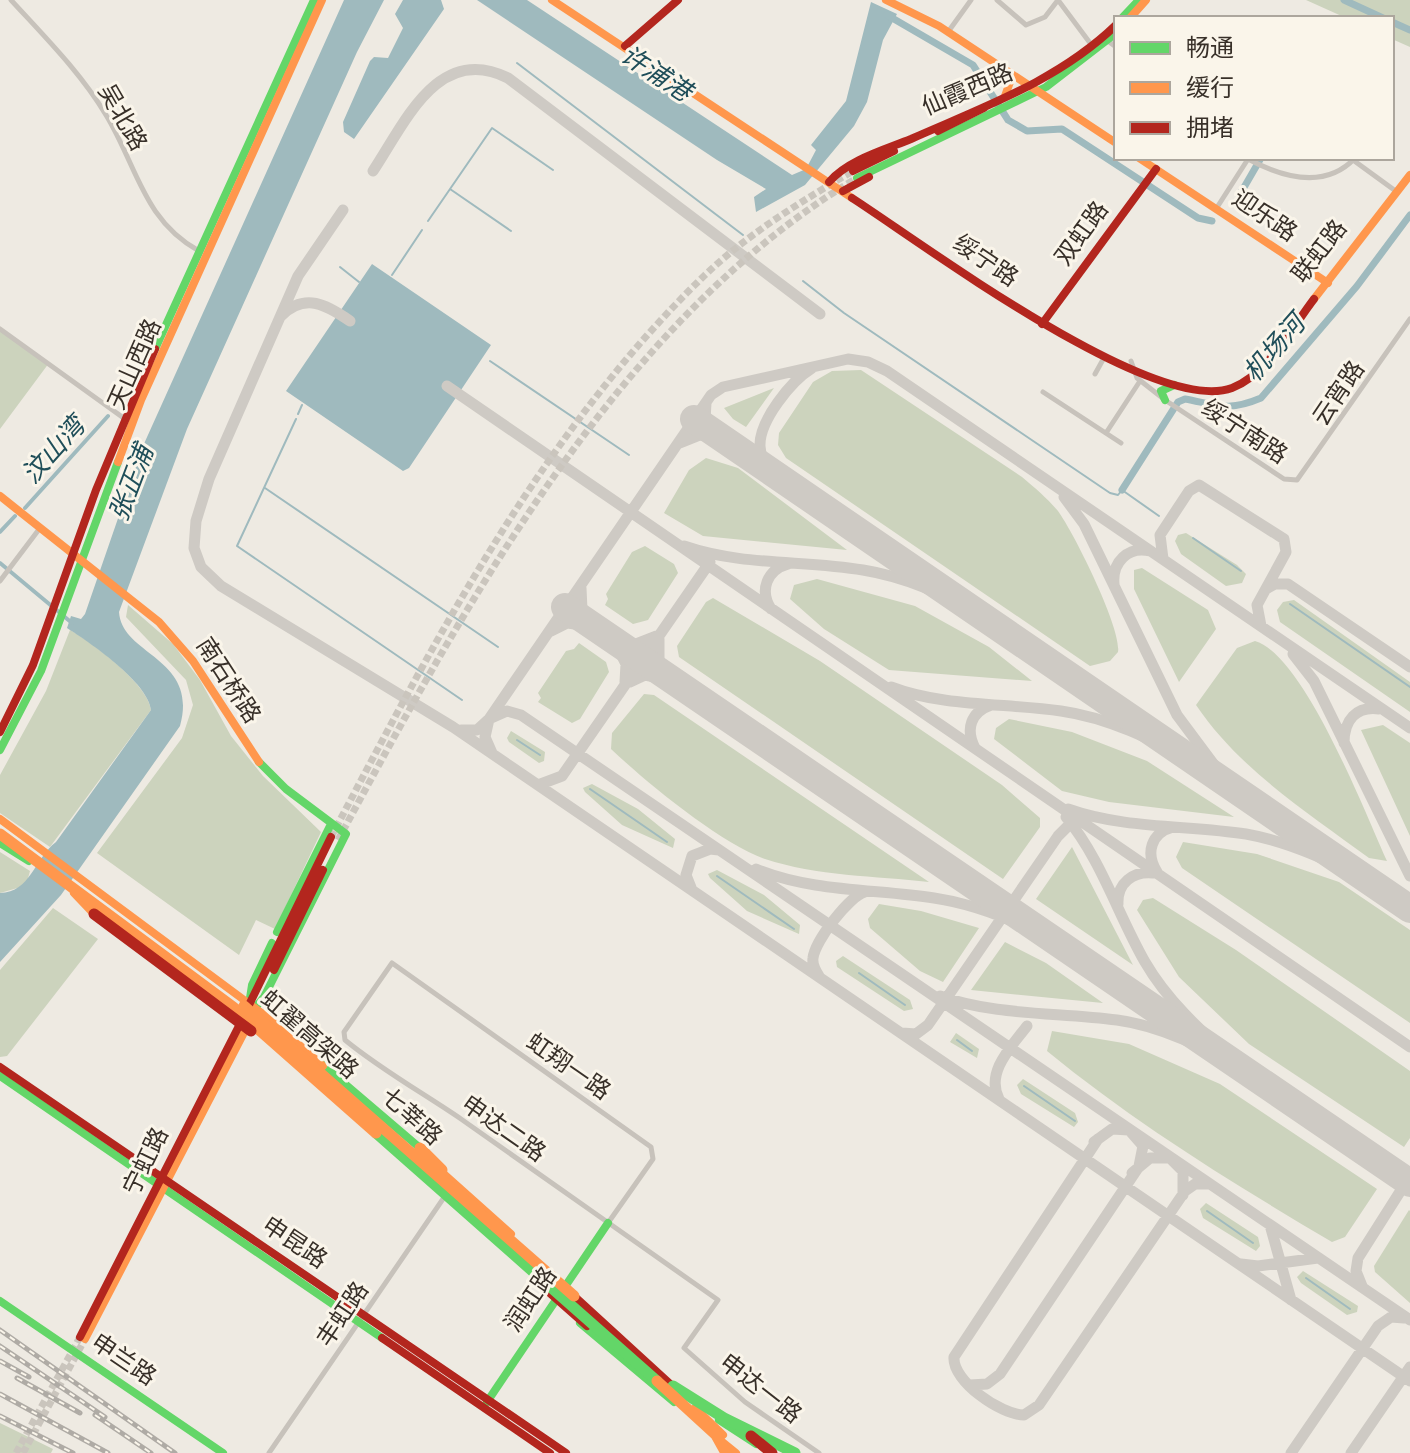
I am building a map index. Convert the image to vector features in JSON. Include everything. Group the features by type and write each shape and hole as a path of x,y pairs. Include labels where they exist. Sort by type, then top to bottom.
{"main road":[{"name":"天山西路","path":"77,556 314,0"},
{"name":"天山西路","path":"0,750 32,691 125,419 200,252 322,0"},
{"name":"绥宁路","path":"552,0 622,43 1043,322 1105,356 1131,364"},
{"path":"622,43 678,0"},
{"path":"886,0 948,32 1035,93 1114,142"},
{"path":"1124,16 1141,2"},
{"name":"仙霞西路","path":"1035,93 1114,27"},
{"name":"仙霞西路","path":"825,177 940,125 979,115 1035,93 1113,40"},
{"path":"1007,71 1010,82 1007,104"},
{"path":"855,174 979,115"},
{"name":"仙霞西路","path":"846,190 979,115"},
{"name":"迎乐路","path":"1141,160 1153,172 1216,209 1326,282"},
{"name":"联虹路","path":"1131,364 1192,388 1214,392 1248,381 1268,360 1410,168"},
{"name":"双虹路","path":"1043,322 1153,172"},
{"name":"联虹路","path":"1131,364 1204,387 1235,383 1265,358 1410,175"},
{"name":"绥宁路","path":"1043,322 1131,364"},
{"path":"1169,403 1161,391 1168,384 1192,388"},
{"name":"南石桥路","path":"0,496 127,595 183,647 260,763 286,789 331,824 338,837"},
{"name":"天山西路","path":"0,732 55,619"},
{"name":"七莘路","path":"0,819 252,1006 318,1061 690,1396 762,1453"},
{"name":"宁虹路","path":"252,1006 252,985 331,824"},
{"name":"虹翟高架路","path":"0,826 238,1001 673,1386"},
{"name":"虹翟高架路","path":"0,834 211,989 527,1267"},
{"name":"宁虹路","path":"252,1006 300,925 338,837"},
{"name":"宁虹路","path":"252,1006 338,837"},
{"name":"宁虹路","path":"83,1338 338,837"},
{"name":"七莘路","path":"0,843 72,891 244,1021 445,1196 555,1299 576,1324 647,1386 681,1407"},
{"path":"72,891 94,914 303,1068"},
{"path":"281,948 300,925"},
{"path":"318,1061 420,1148 474,1207"},
{"name":"申昆路","path":"0,1067 486,1405 550,1453"},
{"name":"申昆路","path":"0,1076 164,1182"},
{"path":"445,1196 454,1183"},
{"name":"润虹路","path":"486,1405 608,1223"},
{"path":"527,1267 580,1323 734,1453"},
{"path":"527,1267 696,1415 716,1435 724,1453"},
{"name":"申兰路","path":"0,1301 223,1453"},
{"path":"673,1386 773,1453"},
{"path":"673,1386 711,1422 734,1453"},
{"name":"申昆路","path":"486,1405 566,1453"},
{"path":"724,1418 795,1453"},
{"path":"711,1434 724,1453"},
{"name":"七莘路","path":"742,1437 773,1453"}],"street":[{"name":"吴北路","path":"11,0 54,47 104,111 153,213 200,252"},
{"path":"948,32 971,0"},
{"path":"997,0 1026,25 1045,17 1058,0 1093,47"},
{"path":"1141,2 1153,0"},
{"path":"1216,209 1247,160"},
{"path":"1250,160 1263,167 1308,179 1337,174 1353,160"},
{"path":"1355,160 1397,192"},
{"name":"云宵路","path":"1290,481 1303,475 1410,319"},
{"path":"0,329 125,419"},
{"path":"1095,374 1105,356"},
{"path":"1106,433 1140,381 1131,364"},
{"name":"绥宁南路","path":"1140,381 1290,481"},
{"path":"1043,392 1121,443"},
{"path":"0,581 40,528"},
{"name":"虹翔一路","path":"392,963 651,1147 653,1159 608,1223"},
{"name":"申达二路","path":"392,963 344,1032 345,1040 718,1300 684,1348"},
{"name":"丰虹路","path":"269,1453 445,1196"},
{"name":"申达一路","path":"684,1348 745,1402 819,1453"}],"green space":[{"path":"1306,0 1410,0 1410,47 1394,40 1394,16 1342,16"},
{"path":"0,329 49,363 0,429"},
{"path":"861,370 1022,477 1058,511 1085,559 1113,623 1118,652 1110,661 1090,666 786,458 778,445 779,433 813,382 832,371"},
{"path":"774,388 746,427 733,419 724,408"},
{"path":"706,458 738,468 847,550 703,536 664,513 689,470"},
{"path":"1186,533 1237,565 1246,574 1242,583 1226,586 1181,554 1175,541 1178,535"},
{"path":"645,546 674,564 678,573 648,620 633,624 605,605 608,599 606,594 632,552"},
{"path":"1142,568 1208,610 1216,629 1179,682 1134,589 1134,570"},
{"path":"817,579 915,606 989,647 1032,681 889,670 824,629 790,599 794,585"},
{"path":"713,598 820,661 1002,785 1040,818 1040,827 1003,879 679,657 677,646 706,602"},
{"path":"1294,600 1410,682 1410,712 1280,622 1277,610 1283,602"},
{"path":"128,605 173,644 200,680 231,736 263,776 321,832 275,929 256,920 239,955 97,853 182,738 193,705 186,680 126,617"},
{"path":"70,630 130,676 148,700 151,710 50,847 0,813 0,775 46,691"},
{"path":"1255,641 1274,653 1312,704 1331,738 1387,861 1369,858 1276,789 1233,750 1196,705 1237,648"},
{"path":"579,643 606,662 609,672 580,719 572,723 538,702 541,698 538,693 566,651 574,649"},
{"path":"644,694 654,695 929,882 785,865 765,859 727,840 664,795 611,749 612,733"},
{"path":"1009,719 1072,732 1147,761 1234,817 1109,802 1062,791 994,739 996,728"},
{"path":"1383,725 1410,743 1410,836 1361,730"},
{"path":"511,731 545,752 544,761 539,763 509,742 507,738"},
{"path":"592,784 638,809 675,839 673,848 622,825 585,792 583,788"},
{"path":"1183,842 1257,854 1339,882 1410,930 1410,1023 1182,868 1176,857"},
{"path":"1072,847 1133,965 1036,899"},
{"path":"0,852 30,871 27,882 21,887 0,893"},
{"path":"717,870 764,895 800,925 799,934 747,911 710,878 708,874"},
{"path":"1153,898 1236,950 1410,1071 1410,1138 1404,1147 1249,1044 1179,977 1137,910 1143,900"},
{"path":"879,904 921,911 979,928 943,982 920,971 870,928 868,919"},
{"path":"53,908 98,939 7,1056 0,1057 0,970"},
{"path":"1005,942 1046,963 1103,1003 971,990"},
{"path":"843,956 910,1000 913,1009 904,1011 837,967 836,961"},
{"path":"1052,1031 1129,1044 1220,1084 1377,1189 1345,1237 1332,1242 1186,1152 1081,1078 1047,1051"},
{"path":"956,1033 979,1049 977,1058 950,1042"},
{"path":"1023,1079 1075,1113 1078,1122 1074,1127 1021,1094 1017,1085"},
{"path":"1206,1203 1258,1237 1260,1246 1256,1251 1203,1218 1200,1209"},
{"path":"1409,1210 1410,1303 1375,1272 1374,1266"},
{"path":"1303,1271 1358,1306 1357,1312 1347,1315 1301,1283 1297,1277"},
{"path":"0,1423 53,1449 51,1453 0,1453"}],"water":[{"name":"张正浦","path":"344,0 384,0 357,52 187,429 119,612 123,627 132,639 170,671 179,685 183,703 180,726 61,895 0,962 0,893 19,887 26,881 151,710 140,687 129,675 67,628 71,616 81,619 85,614 143,446"},
{"path":"403,0 441,0 444,9 354,139 344,132 343,122 370,61 374,57 388,58 403,28 395,14"},
{"path":"477,0 527,0 792,175 806,169 816,150 811,145 846,101 871,2 897,14 883,40 867,102 854,126 805,185 756,212 754,197 766,189 717,160"},
{"path":"372,264 491,345 409,468 403,471 286,391"}],"waterway":[{"path":"1344,0 1379,16"},
{"path":"887,15 973,65 1008,120 1027,131 1062,129 1198,218 1212,221"},
{"path":"1394,23 1410,30"},
{"path":"517,63 743,235"},
{"path":"428,221 492,128 553,170"},
{"path":"1239,196 1260,160"},
{"path":"450,189 511,231"},
{"name":"机场河","path":"1122,490 1178,402 1185,399 1231,406 1261,398 1357,286 1410,215"},
{"path":"392,275 422,230"},
{"path":"340,267 359,282"},
{"name":"机场河","path":"803,281 844,313 1110,493 1118,495 1122,490 1159,516"},
{"path":"490,361 629,455"},
{"path":"298,414 302,405"},
{"name":"汶山湾","path":"25,508 108,416"},
{"path":"296,419 237,546 462,700"},
{"path":"265,488 498,647"},
{"path":"0,532 15,516"},
{"path":"1193,538 1241,571"},
{"path":"0,563 72,623"},
{"path":"1290,604 1410,687"},
{"path":"517,740 540,755"},
{"path":"590,789 667,842"},
{"path":"717,876 794,929"},
{"path":"859,973 905,1005"},
{"path":"957,1040 972,1051"},
{"path":"1024,1086 1075,1121"},
{"path":"1207,1211 1253,1243"},
{"path":"1306,1278 1350,1309"}],"taxiway":[{"path":"373,171 426,93 443,79 462,71 483,70 508,78 820,314"},
{"path":"343,210 298,276 209,479 196,521 194,548 201,567 221,586 453,727 1410,1381"},
{"path":"281,316 299,304 307,303 324,306 350,321"},
{"path":"461,730 477,730 489,719 711,395 723,387 848,359 868,362 887,371 1410,728"},
{"path":"773,474 760,450 765,425 786,392 812,368"},
{"path":"447,386 1410,1047"},
{"path":"706,403 705,420 713,432"},
{"path":"680,443 700,435 721,438"},
{"path":"1163,559 1160,535 1189,491 1199,485 1284,539 1286,552 1257,605 1261,626"},
{"path":"1064,497 1084,524 1177,715 1215,766 1267,811"},
{"path":"684,546 728,557 879,573 926,588 984,618"},
{"path":"1114,584 1116,569 1123,557 1135,551 1150,551"},
{"path":"538,785 562,776 710,562"},
{"path":"771,609 767,602 767,582 775,571 788,564"},
{"path":"1266,589 1275,584 1288,584 1410,667"},
{"path":"581,588 582,610 594,627"},
{"path":"551,631 567,623 591,626"},
{"path":"612,639 633,645 656,636"},
{"path":"659,639 659,661 674,681"},
{"path":"615,642 626,664 625,682"},
{"path":"1293,654 1314,681 1410,876"},
{"path":"630,682 645,675 670,680"},
{"path":"891,687 932,698 1079,714 1132,732 1198,764"},
{"path":"975,748 970,734 972,722 979,712 991,705"},
{"path":"1344,743 1346,728 1353,716 1364,710 1379,709"},
{"path":"492,753 485,737 489,719 507,711 521,715 1410,1320"},
{"path":"1068,809 1111,820 1263,838 1311,854 1372,883"},
{"path":"1066,817 1089,851 1154,976 1184,1013 1231,1058"},
{"path":"902,1033 916,1034 928,1025 1058,836 1075,819"},
{"path":"1157,872 1151,858 1152,845 1160,834 1173,827"},
{"path":"692,890 686,875 692,856 710,849 719,850"},
{"path":"756,869 822,886 934,898 969,906 1019,924 1066,949"},
{"path":"1118,904 1123,884 1133,876 1153,873"},
{"path":"819,976 813,961 815,950 842,910 865,892"},
{"path":"940,996 983,1007 1134,1023 1182,1039 1243,1069"},
{"path":"999,1099 995,1079 998,1069 1027,1026"},
{"path":"1094,1142 1112,1129 1129,1130 1143,1146 1139,1166"},
{"path":"1098,1139 954,1357 955,1366 969,1386 1003,1409 1024,1415 1039,1405 1185,1191 1195,1184 1207,1184"},
{"path":"1132,1173 1150,1158 1170,1158 1183,1171 1183,1195"},
{"path":"970,1385 987,1384 1000,1374 1138,1168"},
{"path":"1362,1286 1356,1271 1358,1258 1410,1176"},
{"path":"1270,1225 1291,1300"},
{"path":"1241,1264 1258,1266 1318,1258"},
{"path":"1291,1453 1378,1326 1391,1317 1404,1318"},
{"path":"1351,1453 1410,1367"}],"runway":[{"path":"694,419 1410,909"},
{"path":"565,607 1410,1183"}],"tunnel":[{"path":"331,837 452,614 496,541 593,401 646,336 705,275 776,218 853,171"},
{"path":"338,840 440,656 496,563 556,473 622,387 693,308 771,237 857,178"},
{"path":"16,1453 80,1337"},
{"path":"23,1453 85,1339"}],"railway":[{"path":"0,1330 175,1453"},
{"path":"0,1346 105,1417"},
{"path":"0,1361 29,1377"},
{"path":"17,1378 80,1413"},
{"path":"0,1394 108,1453"},
{"path":"95,1415 151,1453"},
{"path":"0,1416 73,1453"}],"traffic: fast":[{"path":"155,349 314,0"},
{"path":"1124,16 1139,0"},
{"path":"857,178 1046,87 1114,35"},
{"path":"1165,400 1161,391 1174,385"},
{"path":"0,750 41,671 118,462"},
{"path":"255,1008 264,997 346,834 286,789 259,762"},
{"path":"277,932 331,824"},
{"path":"0,843 29,861"},
{"path":"250,998 252,985 272,943"},
{"path":"318,1061 420,1148"},
{"path":"0,1076 382,1338"},
{"path":"376,1133 657,1381"},
{"path":"487,1402 608,1223"},
{"path":"0,1301 223,1453"},
{"path":"580,1323 674,1402"},
{"path":"673,1386 724,1418 795,1453"},
{"path":"719,1420 756,1444"}],"traffic: slow":[{"path":"118,462 141,400 322,0"},
{"path":"552,0 852,198"},
{"path":"886,0 939,26 1114,142"},
{"path":"1132,16 1146,0"},
{"path":"1005,96 1010,82 1007,71"},
{"path":"1142,160 1328,283"},
{"path":"1314,299 1410,175"},
{"path":"0,496 159,622 193,661 259,762"},
{"path":"0,819 271,1020 323,1066"},
{"path":"0,834 233,1007 376,1133"},
{"path":"74,893 94,914"},
{"path":"244,1006 574,1296"},
{"path":"85,1339 248,1025"},
{"path":"420,1148 442,1170"},
{"path":"436,1167 511,1234"},
{"path":"657,1381 716,1435 726,1453"},
{"path":"695,1408 723,1435"},
{"path":"720,1440 736,1453"}],"traffic: jam":[{"path":"625,46 678,0"},
{"path":"829,182 856,162 992,104 1045,77 1070,62 1114,27"},
{"path":"938,131 984,108"},
{"path":"853,171 894,151"},
{"path":"1042,324 1156,169"},
{"path":"843,191 869,177"},
{"path":"852,198 1039,321 1150,377 1196,390 1232,388 1257,372 1278,350 1314,299"},
{"path":"0,732 33,665 96,490 155,349"},
{"path":"248,1007 331,837"},
{"path":"274,970 323,870"},
{"path":"94,914 251,1031"},
{"path":"80,1337 241,1022"},
{"path":"0,1067 566,1453"},
{"path":"535,1280 587,1326"},
{"path":"574,1296 680,1393"},
{"path":"382,1338 550,1453"},
{"path":"751,1436 772,1453"}],"water label":[{"name":"许浦港","path":"656,73"}]}
